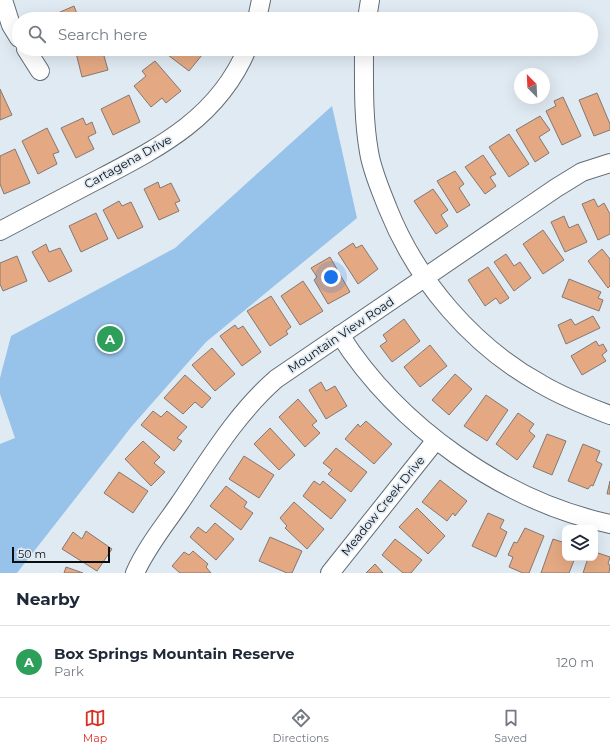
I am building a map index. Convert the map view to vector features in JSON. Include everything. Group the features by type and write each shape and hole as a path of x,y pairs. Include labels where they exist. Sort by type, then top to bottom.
{"street":[{"path":"3,0 8,19 12,26"},
{"path":"258,12 261,0"},
{"path":"368,12 370,0"},
{"path":"30,56 40,71"},
{"name":"Cartagena Drive","path":"0,231 156,149 182,131 213,102 241,64 244,56"},
{"path":"364,56 364,116 369,154 382,195 399,237 425,278 450,310 476,337 501,357 540,384 581,404 610,415"},
{"name":"Mountain View Road","path":"134,573 149,548 241,413 276,379 572,177 592,168 610,163"},
{"path":"340,335 356,360 399,407 436,440 466,462 526,494 561,509 610,524"},
{"name":"Meadow Creek Drive","path":"330,573 436,440"}],"shaded area":[{"path":"332,106 357,218 206,342 132,426 17,573 0,573 0,444 15,438 0,394 0,378 11,336 175,248"}],"building":[{"path":"74,6 76,12 60,12"},
{"path":"77,56 104,56 108,70 82,77"},
{"path":"169,56 201,56 189,71"},
{"path":"155,61 181,91 166,103 162,98 151,107 134,86 146,76 142,71"},
{"path":"0,89 12,115 0,120"},
{"path":"597,93 610,124 610,130 594,136 579,100"},
{"path":"129,95 140,122 113,135 101,109"},
{"path":"563,97 581,136 562,145 546,111 556,106 554,101"},
{"path":"540,116 550,130 539,137 549,153 535,162 516,130"},
{"path":"83,118 86,125 92,122 96,133 88,137 94,149 76,158 61,128"},
{"path":"47,128 59,152 53,154 57,164 38,174 22,141"},
{"path":"509,134 529,164 509,177 489,147"},
{"path":"15,149 30,183 4,194 0,184 0,156"},
{"path":"483,155 496,174 490,177 496,186 485,194 465,167"},
{"path":"455,171 464,184 459,188 470,205 457,213 437,181"},
{"path":"158,182 160,188 171,183 180,201 175,203 179,211 159,220 144,189"},
{"path":"433,189 448,210 441,215 448,226 436,234 414,201"},
{"path":"594,199 598,207 604,203 610,214 610,234 598,240 582,204"},
{"path":"119,201 122,206 131,202 143,227 118,239 103,210"},
{"path":"96,213 108,239 81,252 69,226"},
{"path":"564,216 569,228 578,224 587,242 565,252 551,222"},
{"path":"543,230 564,260 543,274 523,244"},
{"path":"353,243 356,248 362,245 378,269 358,284 338,253"},
{"path":"46,244 49,252 60,248 72,271 49,282 32,252"},
{"path":"602,249 610,259 610,286 608,288 588,261"},
{"path":"506,254 514,266 520,262 531,278 514,291 494,262"},
{"path":"17,256 27,281 3,291 0,284 0,263"},
{"path":"330,257 350,292 328,304 314,280 317,277 311,268"},
{"path":"488,267 509,298 500,304 496,298 485,306 468,280"},
{"path":"569,279 601,292 598,298 603,300 599,311 562,297"},
{"path":"303,281 323,311 300,325 281,296"},
{"path":"271,296 291,327 286,331 288,334 270,346 247,311"},
{"path":"593,316 600,328 566,344 558,325 571,319 575,325"},
{"path":"404,319 420,341 392,362 380,346 387,341 383,335"},
{"path":"235,325 238,329 243,326 261,352 242,366 220,336"},
{"path":"596,341 599,346 603,344 607,351 602,355 606,361 582,375 571,356"},
{"path":"430,345 447,366 420,387 404,367"},
{"path":"212,348 235,374 215,391 192,365"},
{"path":"455,374 472,389 449,415 432,400"},
{"path":"185,375 211,398 202,408 195,402 183,414 164,398"},
{"path":"321,382 326,391 335,386 347,406 326,419 309,390"},
{"path":"486,395 508,410 487,441 464,426"},
{"path":"298,399 317,421 312,425 320,433 305,447 279,417"},
{"path":"153,411 161,417 167,411 187,427 177,438 182,441 174,451 141,425"},
{"path":"518,413 534,424 529,431 535,436 517,460 496,444"},
{"path":"366,421 392,444 374,464 345,439 358,424 360,427"},
{"path":"270,428 295,455 279,470 254,444"},
{"path":"547,434 566,441 552,475 533,467"},
{"path":"143,441 160,457 154,463 165,472 151,486 125,459"},
{"path":"583,444 600,451 596,461 602,464 593,486 591,485 588,489 568,481"},
{"path":"336,448 367,472 351,492 328,474 332,470 323,463"},
{"path":"244,456 274,475 259,498 229,479"},
{"path":"119,472 148,491 133,513 104,493"},
{"path":"440,480 467,501 455,516 453,513 447,521 422,502"},
{"path":"314,481 320,485 323,481 346,500 331,519 303,496"},
{"path":"610,481 610,494 607,494"},
{"path":"226,486 247,502 244,507 253,513 241,530 210,506"},
{"path":"294,502 324,529 307,549 285,528 287,526 280,518"},
{"path":"417,508 445,536 428,554 399,527"},
{"path":"488,513 504,520 500,528 507,532 496,557 472,546"},
{"path":"215,523 234,539 216,560 190,537 198,527 206,533"},
{"path":"525,528 544,536 529,573 523,573 509,567 513,557 508,555 514,542 517,543"},
{"path":"86,531 112,549 97,571 62,549 73,532 82,539"},
{"path":"270,537 302,551 292,573 287,573 259,561"},
{"path":"395,539 422,560 411,573 403,573 382,555"},
{"path":"553,539 562,542 562,561 574,561 569,573 541,573"},
{"path":"193,551 208,564 206,567 211,573 180,573 172,566 184,552 189,555"},
{"path":"598,553 610,557 608,564 610,565 609,573 583,573 587,561 598,561"},
{"path":"375,564 383,573 366,573"},
{"path":"66,567 83,573 64,573"}],"place":[{"name":"Box Springs Mountain Reserve","path":"110,339"}]}
